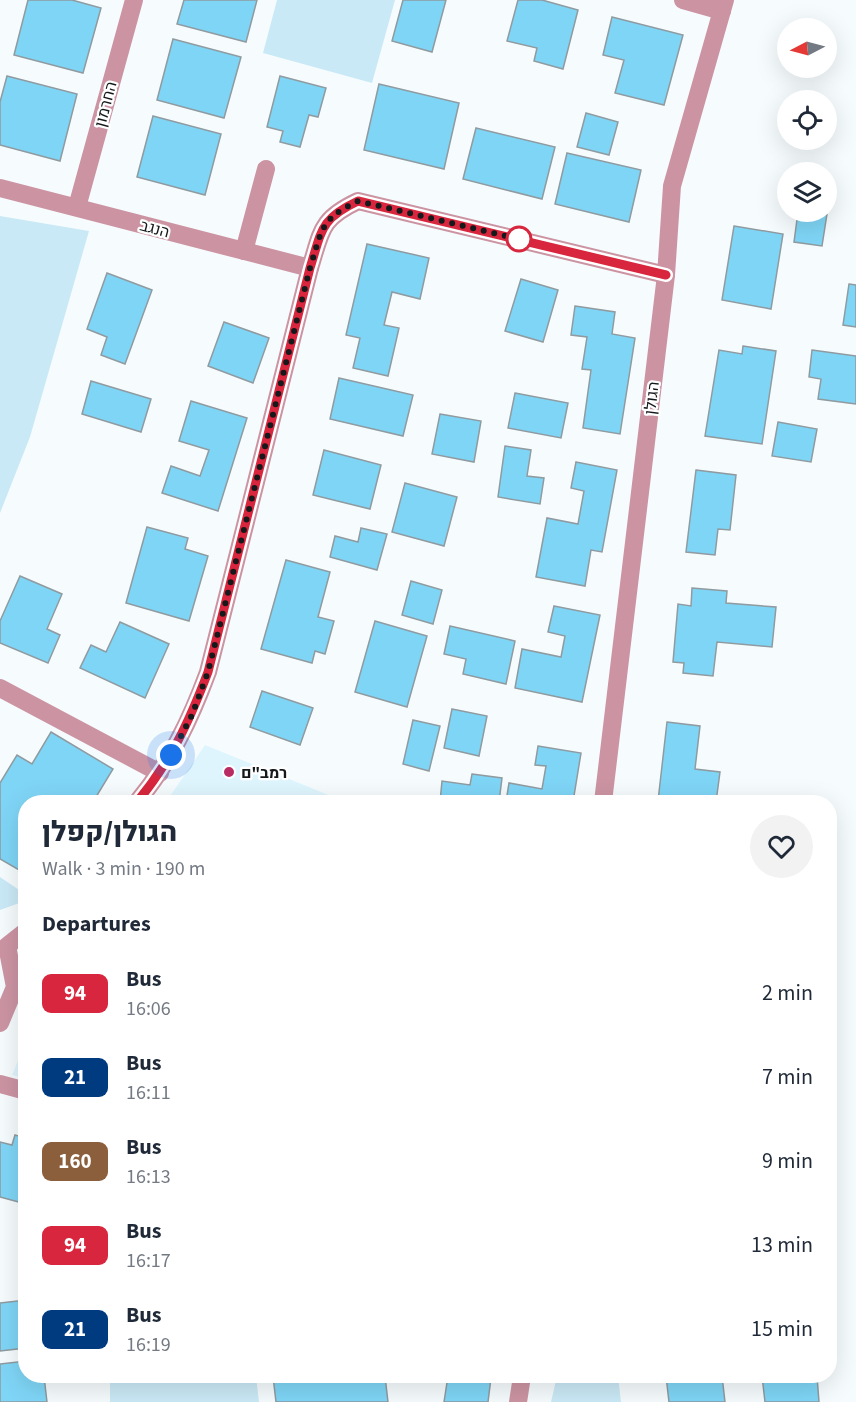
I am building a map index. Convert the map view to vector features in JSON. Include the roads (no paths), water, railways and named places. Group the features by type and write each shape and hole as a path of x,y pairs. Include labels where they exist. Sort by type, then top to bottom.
{"street":[{"name":"החרמון","path":"77,207 134,0"},
{"path":"683,0 723,5"},
{"name":"הגולן","path":"604,795 666,275 672,186 723,5"},
{"path":"244,251 266,169"},
{"name":"הנגב","path":"0,188 310,268"},
{"path":"143,795 160,773 192,715 208,672 310,268 324,224 342,209 358,201 666,275"},
{"path":"0,688 160,773"},
{"path":"0,1023 15,987 4,946 18,936"},
{"path":"0,1084 18,1089"},
{"path":"518,1402 521,1383"}],"place":[{"name":"רמב\"ם","path":"229,772"}]}
